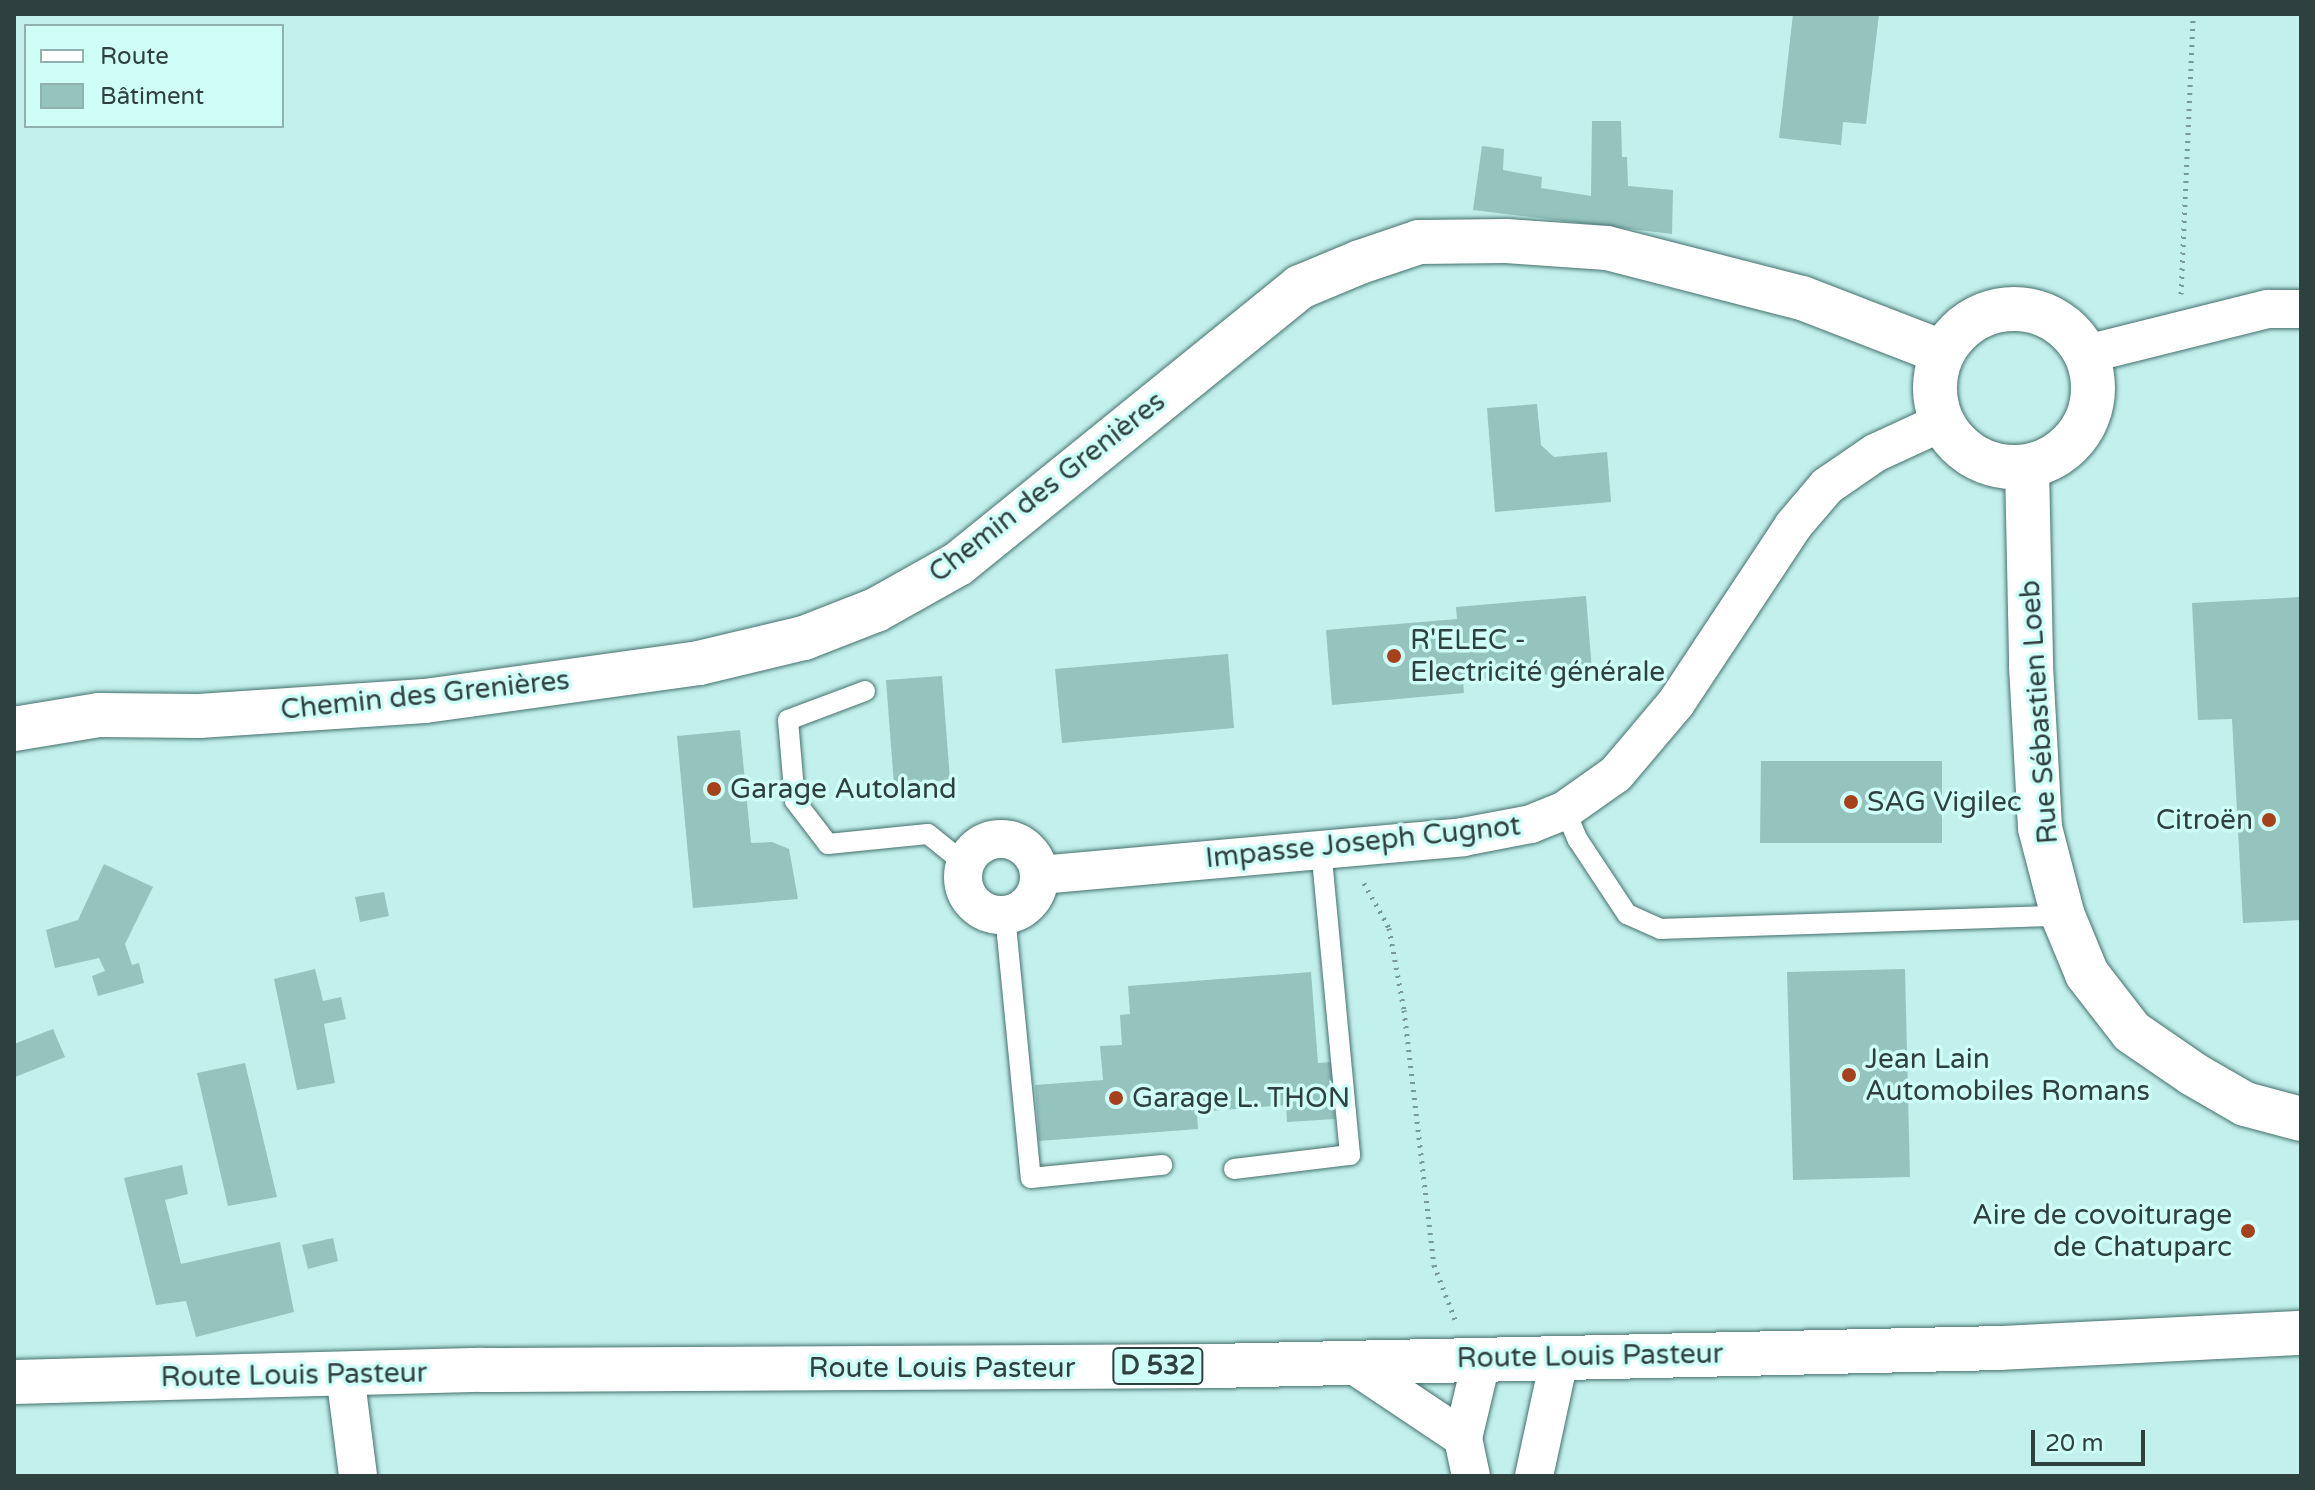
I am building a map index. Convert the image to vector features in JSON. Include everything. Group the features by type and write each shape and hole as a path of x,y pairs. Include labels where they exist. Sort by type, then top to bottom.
{"street":[{"name":"Chemin des Grenières","path":"14,729 99,715 199,716 425,701 699,663 804,638 876,610 958,564 1300,287 1419,242 1506,241 1607,248 1802,298 1942,352"},
{"path":"2015,307 2044,313 2069,329 2087,354 2094,382 2091,411 2077,437 2055,456 2027,467 2001,467 1977,459 1957,443 1942,422 1934,399 1935,376 1942,352 1960,329 1985,313 2015,307"},
{"path":"2087,354 2268,309 2301,309"},
{"name":"Impasse Joseph Cugnot","path":"1040,875 1463,837 1531,824 1565,810 1616,774 1676,703 1793,526 1827,486 1875,453 1942,422"},
{"name":"Rue Sébastien Loeb","path":"2027,467 2031,666 2040,828 2063,916 2087,974 2132,1032 2245,1104 2301,1119"},
{"path":"1007,838 1030,850 1040,875 1036,893 1030,901 1023,908 1005,915 985,912 970,900 962,882 964,863 981,843 1007,838"},
{"name":"Route Louis Pasteur","path":"14,1382 345,1374 1214,1366 2000,1348 2301,1333"},
{"path":"1534,1476 1560,1356"},
{"path":"1471,1476 1463,1438 1474,1358"},
{"path":"1348,1361 1463,1438"},
{"path":"345,1374 358,1476"}],"lane":[{"path":"865,691 788,720 795,801 828,844 928,834 964,863"},
{"path":"1565,810 1578,840 1627,914 1661,929 2063,916"},
{"path":"1234,1169 1350,1155 1330,848"},
{"path":"1005,915 1031,1178 1162,1165"}],"path":[{"path":"2179,331 2193,14"},
{"path":"1330,848 1372,894 1389,928 1404,1010 1434,1265 1474,1358"}],"building":[{"path":"1793,14 1879,14 1866,124 1843,122 1841,145 1779,138"},
{"path":"1592,121 1621,121 1622,157 1627,157 1628,186 1673,190 1672,234 1473,210 1482,146 1504,149 1503,170 1542,177 1541,188 1591,196"},
{"path":"1537,404 1541,445 1554,457 1607,452 1611,502 1495,512 1487,408"},
{"path":"1586,596 1592,671 1463,681 1464,693 1332,705 1326,630 1457,619 1456,607"},
{"name":"Citroën","path":"2301,597 2301,920 2243,923 2232,719 2198,720 2192,603"},
{"path":"1228,654 1234,728 1062,743 1055,669"},
{"path":"942,676 950,780 894,785 886,680"},
{"name":"Garage Autoland","path":"740,730 751,843 772,842 789,849 798,899 693,908 677,736"},
{"name":"SAG Vigilec","path":"1761,761 1942,761 1942,843 1760,843"},
{"path":"104,864 153,887 125,944 132,965 139,963 144,983 98,996 92,976 105,971 99,958 55,968 46,930 78,920"},
{"path":"384,892 389,916 360,922 355,897"},
{"path":"315,969 323,1001 341,997 346,1019 324,1024 335,1083 297,1090 274,979"},
{"name":"Jean Lain Automobiles Romans","path":"1905,969 1910,1177 1793,1180 1787,972"},
{"path":"1311,972 1318,1063 1331,1062 1335,1119 1287,1122 1286,1105 1197,1112 1198,1129 1039,1141 1035,1085 1103,1080 1100,1046 1122,1045 1120,1015 1130,1014 1128,986"},
{"path":"53,1029 65,1057 15,1077 14,1044"},
{"path":"245,1063 277,1197 228,1206 197,1073"},
{"path":"182,1165 188,1194 165,1200 181,1264 280,1242 294,1312 196,1337 186,1301 156,1305 124,1178"},
{"path":"333,1238 338,1261 308,1269 302,1245"}],"place":[{"name":"R'ELEC - Electricité générale","path":"1394,656"},
{"name":"Garage Autoland","path":"714,789"},
{"name":"SAG Vigilec","path":"1851,802"},
{"name":"Citroën","path":"2269,820"},
{"name":"Jean Lain Automobiles Romans","path":"1849,1075"},
{"name":"Garage L. THON","path":"1116,1098"},
{"name":"Aire de covoiturage de Chatuparc","path":"2248,1231"}]}
